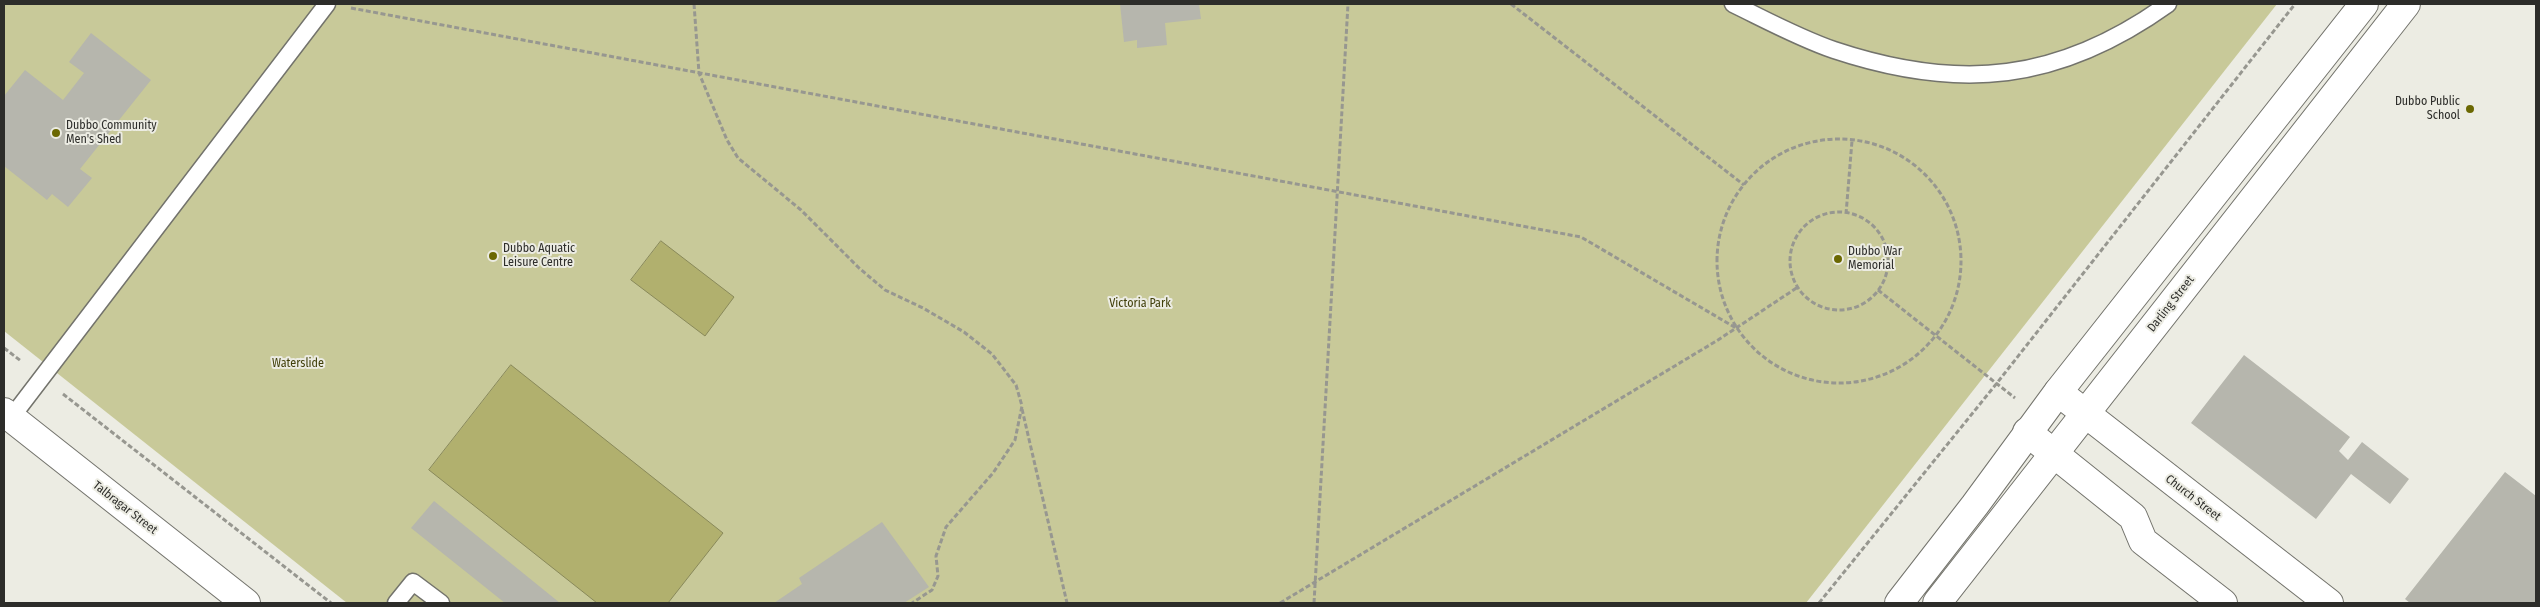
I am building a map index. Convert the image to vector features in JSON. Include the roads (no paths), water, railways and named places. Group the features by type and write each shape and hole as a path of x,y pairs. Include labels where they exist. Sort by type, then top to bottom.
{"street":[{"path":"1899,603 1975,505 2033,424 2364,4"},
{"name":"Darling Street","path":"1937,603 2406,4"},
{"name":"Church Street","path":"2058,392 2329,603"},
{"name":"Talbragar Street","path":"7,415 246,603"},
{"path":"2033,424 2054,454 2133,517 2143,540 2223,603"}],"lane":[{"path":"7,415 42,378 327,4"},
{"path":"1733,4 1833,49 1883,64 1932,73 1976,75 2020,72 2062,61 2104,43 2145,20 2168,4"},
{"path":"396,603 413,582 441,603"}],"place":[{"name":"Dubbo Public School","path":"2470,109"},
{"name":"Dubbo Community Men's Shed","path":"56,133"},
{"name":"Dubbo Aquatic Leisure Centre","path":"493,256"},
{"name":"Dubbo War Memorial","path":"1838,259"}],"park label":[{"name":"Victoria Park","path":"1140,304"},
{"name":"Waterslide","path":"298,364"}]}
